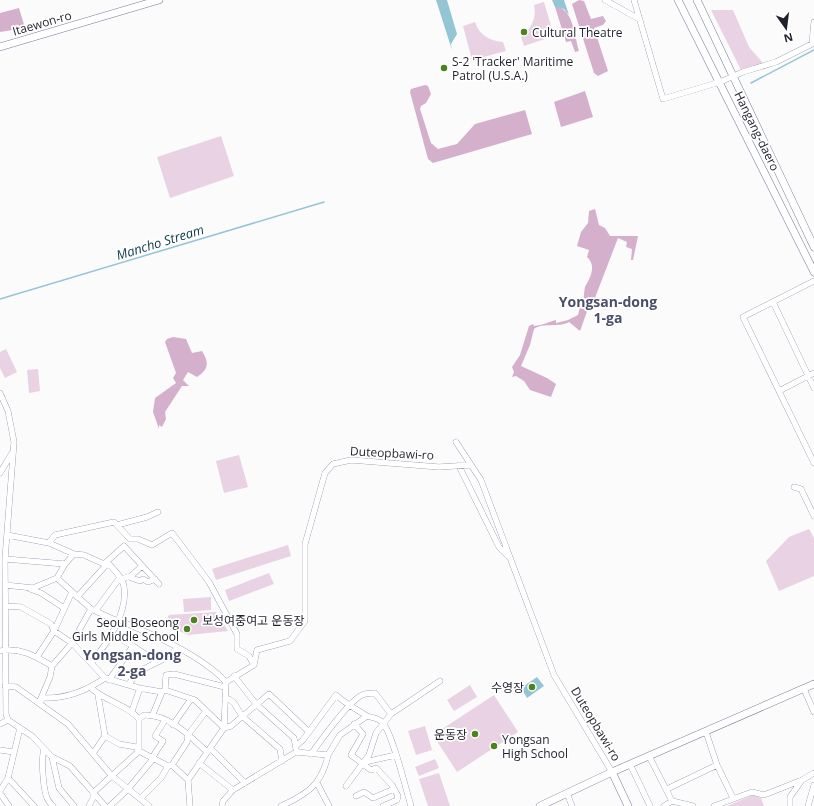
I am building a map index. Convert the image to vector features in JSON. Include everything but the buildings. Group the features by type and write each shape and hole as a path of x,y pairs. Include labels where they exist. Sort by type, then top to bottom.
{"main road":[{"name":"Itaewon-ro","path":"0,47 159,0"},
{"name":"Hangang-daero","path":"697,0 732,78 814,247"},
{"name":"Hangang-daero","path":"678,1 720,82 814,272"},
{"name":"Duteopbawi-ro","path":"540,806 612,772 814,684"},
{"path":"612,772 628,806"}],"street":[{"path":"605,0 639,19"},
{"path":"634,0 663,99 720,82 743,72 776,62 813,44 814,22"},
{"path":"814,281 743,317 814,464"},
{"path":"773,302 811,375 814,388"},
{"path":"778,391 811,375"},
{"path":"0,393 8,411 12,426 14,451 5,560 3,650 5,710 8,720 32,736 52,757 70,766 104,806"},
{"name":"Duteopbawi-ro","path":"456,442 481,480 554,675 612,772"},
{"path":"0,473 14,451"},
{"name":"Duteopbawi-ro","path":"254,665 257,650 290,641 305,621 305,544 325,473 333,464 351,460 440,467 471,465"},
{"path":"459,466 499,547 512,560"},
{"path":"794,487 801,489 814,516"},
{"path":"117,525 147,517 158,512"},
{"path":"49,543 55,535 114,522 130,539 138,539 152,545 172,534 209,582 237,634 237,649 249,656 254,665 234,676 225,684"},
{"path":"7,535 49,543 74,554 84,555 106,564 122,580 124,587 118,620 106,645 91,663"},
{"path":"77,597 130,539"},
{"path":"124,546 157,581 148,582 143,579 140,581 129,577"},
{"path":"28,588 57,578 65,564 74,554"},
{"path":"5,560 65,564"},
{"path":"39,703 50,677 52,666 72,643 93,609 118,580 129,577 142,566"},
{"path":"57,578 77,597 93,609 115,620 145,630 214,669 225,684 224,728 188,780 190,806"},
{"path":"5,585 28,588 40,593 64,608"},
{"path":"37,657 54,631 72,592"},
{"path":"5,606 21,607 51,624 54,631 72,643 107,679 140,688 164,691 194,700 224,728"},
{"path":"112,634 157,662"},
{"path":"39,703 43,698 58,699 91,688 107,679 133,646"},
{"path":"129,685 132,677 157,662 171,656 177,648"},
{"path":"3,650 16,650 37,657 52,666"},
{"path":"154,714 164,691 166,675 174,674 225,684"},
{"path":"234,676 256,704 294,738 296,752"},
{"path":"346,786 369,756 376,733 390,714 440,681"},
{"path":"5,686 16,687 68,724 94,752 111,775 149,806"},
{"path":"89,806 93,798 93,793 139,751 139,719 132,711 98,695 91,688"},
{"path":"132,711 140,688"},
{"path":"804,688 814,712"},
{"path":"311,754 349,706 360,696 369,692 375,693 390,714"},
{"path":"224,728 231,726 269,694 309,732"},
{"path":"94,752 105,736 98,695"},
{"path":"296,746 309,732 336,695 349,706 356,708 367,716 377,718 383,723 389,734 412,806"},
{"path":"173,724 191,699"},
{"path":"225,699 229,699 234,703 242,716 280,750 282,761"},
{"path":"141,798 161,778 170,766 187,742 188,735 206,711"},
{"path":"139,719 144,715 154,714 173,724 209,750 245,783"},
{"path":"283,806 309,791 317,783 326,766 328,755 340,735 367,716"},
{"path":"0,724 8,720"},
{"path":"110,806 128,788 152,758 163,741 155,736 165,720"},
{"path":"354,724 363,734 351,755 371,770 376,768 398,796 397,800 383,806"},
{"path":"9,806 0,792 8,778 20,728"},
{"path":"704,732 707,735 718,765 733,798"},
{"path":"105,736 119,744 136,747 139,751 170,766 188,780"},
{"path":"44,749 43,755 46,792 47,798 52,806"},
{"path":"0,750 14,752"},
{"path":"222,806 223,802 233,790 296,752 328,755"},
{"path":"363,763 396,755"},
{"path":"649,756 672,801"},
{"path":"52,757 59,788 74,806"},
{"path":"199,763 233,790"},
{"name":"Duteopbawi-ro","path":"630,764 650,806"},
{"path":"667,789 718,765"},
{"path":"714,806 752,792 764,795 814,774"},
{"path":"8,778 34,806"},
{"path":"790,806 790,797 802,780"},
{"path":"317,783 328,806"},
{"path":"810,803 814,785"},
{"path":"356,796 364,792 373,798 395,792 407,791"},
{"path":"567,793 572,806"},
{"path":"664,806 672,801 693,806"}],"shaded area":[{"path":"579,0 584,1 591,19 603,16 606,21 603,25 594,28 608,71 598,76 594,73 572,4"},
{"path":"544,2 554,36 524,46 521,37 528,30 534,19 534,5"},
{"path":"555,7 561,8 569,17 579,51 575,52 571,41 566,42"},
{"path":"19,8 25,28 0,32 0,13"},
{"path":"711,10 733,10 749,47 763,63 741,70"},
{"path":"475,22 482,34 489,39 503,42 506,51 472,60 463,26"},
{"path":"425,85 428,86 431,94 426,103 421,106 420,109 431,143 438,149 457,144 475,124 525,110 532,134 433,163 428,159 410,92 411,89"},
{"path":"585,91 593,117 561,127 554,102"},
{"path":"221,136 234,176 170,198 157,157"},
{"path":"595,209 599,225 605,228 610,236 638,236 633,260 631,260 632,249 626,247 627,242 618,238 593,303 589,306 580,331 569,322 561,325 542,326 534,329 530,345 521,366 547,378 556,384 551,397 530,390 524,381 516,376 512,377 514,372 512,367 520,355 529,326 533,324 534,326 540,325 556,320 556,323 568,320 578,315 581,303 577,302 577,300 583,301 585,287 592,272 592,264 587,257 589,250 577,246 581,232 588,223 589,211"},
{"path":"173,337 186,339 192,353 202,351 207,365 204,371 197,377 188,372 183,380 189,386 182,386 165,412 166,419 162,427 159,425 159,429 153,412 155,398 176,383 173,378 176,373 165,342 167,339"},
{"path":"6,349 17,372 5,378 0,368 0,352"},
{"path":"38,369 40,391 29,393 27,370"},
{"path":"239,455 248,487 224,493 216,461"},
{"path":"809,529 814,538 814,576 779,591 766,561 789,537"},
{"path":"288,545 291,556 216,580 212,569"},
{"path":"269,573 274,584 229,601 225,590"},
{"path":"211,597 211,610 184,612 183,599"},
{"name":"보성여중여고 운동장","path":"216,612 228,631 188,635 164,624 169,615"},
{"path":"470,685 477,697 454,711 447,700"},
{"name":"운동장","path":"494,695 518,732 457,772 433,735"},
{"path":"425,726 432,750 416,755 408,731"},
{"path":"435,759 439,768 419,776 415,767"},
{"path":"439,773 450,806 428,806 419,779"},
{"path":"753,795 761,798 764,806 727,806"}],"water":[{"path":"436,0 447,0 457,34 451,44 452,50"},
{"path":"552,0 564,0 569,15 564,9 555,7"},
{"name":"수영장","path":"537,677 544,686 527,698 521,688"}],"waterway":[{"path":"751,83 814,50"},
{"name":"Mancho Stream","path":"0,299 324,202"}],"place":[{"name":"Cultural Theatre","path":"524,32"},
{"name":"S-2 'Tracker' Maritime Patrol (U.S.A.)","path":"444,68"},
{"name":"보성여중여고 운동장","path":"194,620"},
{"name":"Seoul Boseong Girls Middle School","path":"187,629"},
{"name":"수영장","path":"532,687"},
{"name":"운동장","path":"475,734"},
{"name":"Yongsan High School","path":"494,746"}],"district":[{"name":"Yongsan-dong 1-ga","path":"608,310"},
{"name":"Yongsan-dong 2-ga","path":"132,662"}]}
